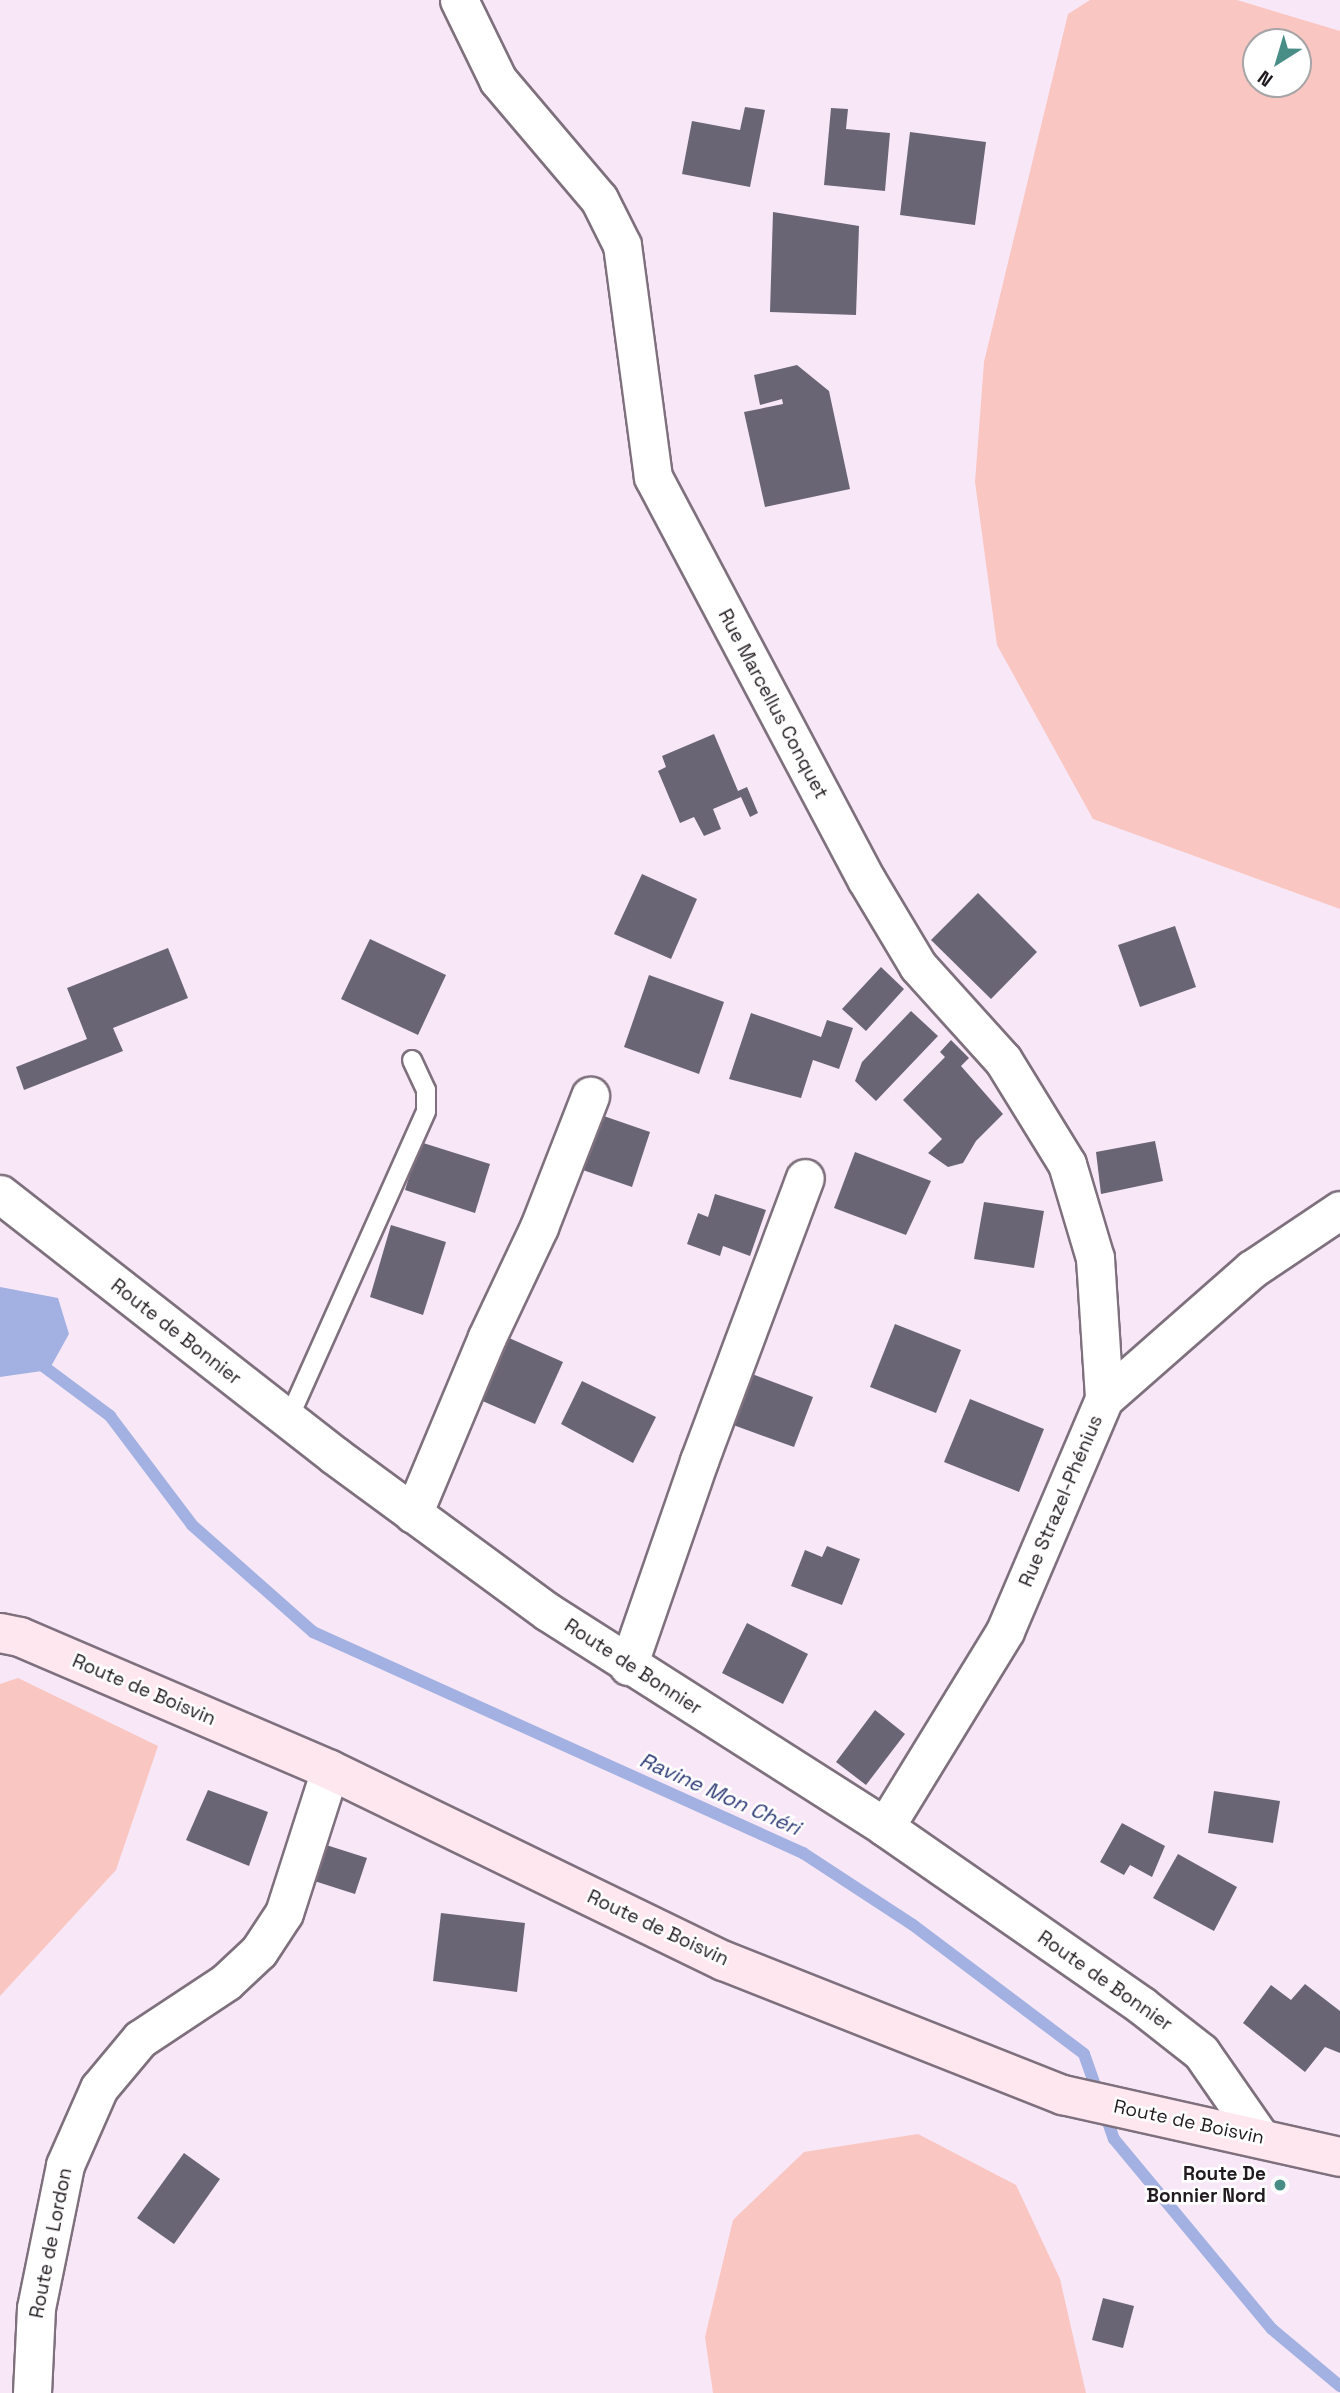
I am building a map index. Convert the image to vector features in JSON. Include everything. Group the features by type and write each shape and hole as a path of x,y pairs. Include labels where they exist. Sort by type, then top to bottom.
{"main road":[{"name":"Route de Boisvin","path":"0,1633 20,1637 330,1770 724,1961 1074,2097 1261,2137 1340,2157"}],"street":[{"name":"Rue Marcellus Conquet","path":"459,0 498,80 599,198 622,245 646,434 660,489 866,879 918,966 1003,1060 1067,1164 1094,1258 1104,1399"},
{"path":"413,1514 486,1337 539,1227 590,1096"},
{"path":"628,1666 699,1461 805,1178"},
{"name":"Route de Bonnier","path":"0,1194 288,1420 413,1514 628,1666 885,1827 1201,2052 1261,2137"},
{"name":"Rue Strazel-Phénius","path":"885,1827 1004,1631 1104,1399 1252,1269 1340,1210"},
{"name":"Route de Lordon","path":"32,2393 36,2308 65,2165 99,2088 140,2039 226,1982 259,1951 284,1913 330,1770"}],"lane":[{"path":"288,1420 426,1111 426,1090 412,1059"}],"shaded area":[{"path":"1090,0 1237,0 1340,31 1340,909 1093,819 997,645 975,482 984,362 1068,14"},
{"path":"18,1678 158,1746 116,1870 0,1996 0,1684"},
{"path":"918,2134 1016,2185 1060,2279 1086,2393 713,2393 705,2337 733,2220 804,2152"}],"water":[{"path":"0,1287 58,1298 69,1334 49,1370 0,1377"}],"building":[{"path":"745,107 765,110 750,187 682,174 692,121 740,130"},
{"path":"831,108 848,109 846,129 890,133 885,191 824,185"},
{"path":"910,132 986,142 975,225 900,215"},
{"path":"773,212 859,226 856,315 770,312"},
{"path":"797,365 829,391 850,489 765,507 744,412 783,404 782,399 760,405 754,375"},
{"path":"714,734 738,791 747,787 758,813 750,817 741,797 713,809 721,829 704,836 694,817 680,823 658,771 666,767 662,756"},
{"path":"642,874 697,899 671,959 614,934"},
{"path":"978,893 1037,952 991,999 931,940"},
{"path":"1175,926 1196,987 1140,1007 1118,945"},
{"path":"370,939 446,975 418,1035 341,999"},
{"path":"168,948 188,998 113,1028 123,1051 24,1090 16,1067 87,1039 67,988"},
{"path":"881,967 904,989 866,1031 842,1009"},
{"path":"649,975 724,1002 699,1074 624,1047"},
{"path":"911,1011 938,1036 876,1101 855,1081 862,1062"},
{"path":"751,1013 821,1037 827,1020 853,1028 839,1069 813,1060 801,1098 729,1079"},
{"path":"951,1040 969,1058 961,1066 1003,1114 976,1141 963,1163 948,1167 928,1153 942,1139 903,1100 945,1057 940,1052"},
{"path":"595,1113 650,1132 632,1187 577,1168"},
{"path":"1155,1141 1163,1181 1101,1194 1096,1152"},
{"path":"420,1142 490,1164 475,1213 405,1190"},
{"path":"855,1152 931,1181 906,1235 834,1208"},
{"path":"715,1194 766,1210 750,1256 723,1246 720,1256 687,1244 698,1213 708,1217"},
{"path":"984,1202 1044,1211 1034,1268 974,1259"},
{"path":"391,1225 446,1242 423,1315 370,1297"},
{"path":"895,1324 961,1350 936,1413 870,1387"},
{"path":"498,1333 563,1362 535,1424 471,1396"},
{"path":"744,1371 813,1397 794,1447 725,1422"},
{"path":"582,1381 656,1417 633,1463 561,1424"},
{"path":"970,1399 1044,1429 1019,1492 944,1462"},
{"path":"827,1546 860,1559 842,1605 791,1586 805,1550 822,1557"},
{"path":"747,1623 808,1654 783,1704 722,1673"},
{"path":"875,1710 905,1734 866,1785 836,1762"},
{"path":"208,1790 268,1812 249,1866 186,1840"},
{"path":"1214,1791 1280,1801 1273,1843 1208,1833"},
{"path":"1122,1823 1165,1846 1152,1877 1130,1865 1124,1875 1100,1862"},
{"path":"320,1843 367,1858 355,1894 308,1879"},
{"path":"1178,1854 1237,1887 1214,1931 1153,1898"},
{"path":"441,1913 525,1923 517,1992 433,1981"},
{"path":"1305,1984 1340,2011 1340,2053 1325,2047 1305,2072 1243,2023 1271,1985 1291,2000"},
{"path":"184,2153 220,2179 174,2244 137,2218"},
{"path":"1103,2298 1134,2306 1123,2348 1092,2340"}],"waterway":[{"name":"Ravine Mon Chéri","path":"35,1360 110,1416 192,1525 313,1632 803,1853 913,1925 1084,2054 1114,2139 1272,2329 1340,2386"}],"place":[{"name":"Route De Bonnier Nord","path":"1280,2185"}]}
